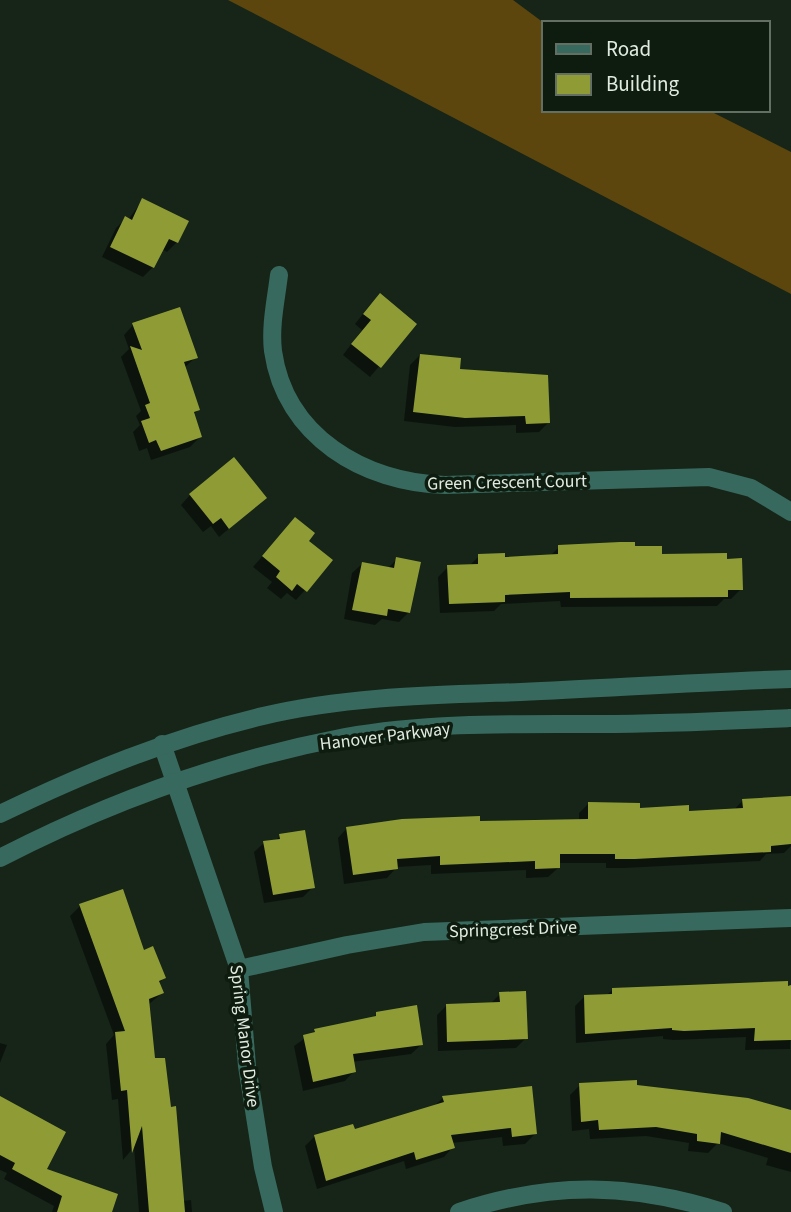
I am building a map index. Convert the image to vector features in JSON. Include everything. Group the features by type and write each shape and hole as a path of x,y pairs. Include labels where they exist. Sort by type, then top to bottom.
{"street":[{"name":"Green Crescent Court","path":"279,275 273,349 278,374 292,404 317,438 368,471 408,482 444,485 709,477 751,488 791,512"},
{"name":"Hanover Parkway","path":"0,814 92,770 162,744 264,715 349,701 791,679"},
{"name":"Hanover Parkway","path":"0,858 37,839 174,783 347,737 479,724 667,723 791,718"},
{"name":"Spring Manor Drive","path":"162,744 239,969 247,1066 263,1167 274,1212"},
{"name":"Springcrest Drive","path":"239,969 346,945 424,932 791,918"},
{"path":"460,1212 508,1198 583,1188 636,1191 687,1201 723,1212"}],"shaded area":[{"path":"228,0 513,0 542,22 542,112 712,112 791,152 791,294"}],"building":[{"path":"142,198 189,221 178,243 169,239 154,268 110,247 125,216 132,220"},
{"path":"380,293 417,324 381,368 351,344 371,320 363,314"},
{"path":"180,307 198,358 184,362 200,410 194,412 202,437 161,451 156,440 149,443 141,421 150,418 145,405 150,403 130,346 142,350 132,323"},
{"path":"420,354 461,358 460,369 548,375 550,423 526,424 525,416 465,418 413,412"},
{"path":"234,457 267,498 229,529 221,518 213,524 189,494"},
{"path":"295,517 315,533 309,541 333,560 307,592 297,584 292,591 276,577 280,571 262,556"},
{"path":"635,542 635,546 662,546 662,554 727,553 727,559 742,558 743,590 728,590 728,597 570,598 570,592 505,595 505,602 449,604 447,565 478,564 478,554 505,553 505,557 558,554 558,545"},
{"path":"396,557 421,562 410,613 388,609 387,616 352,610 362,562 394,568"},
{"path":"791,796 791,844 771,846 771,852 635,859 615,859 615,854 560,854 560,868 535,869 535,861 440,865 440,856 397,859 398,869 353,875 346,827 402,819 480,816 480,821 588,819 588,802 640,803 640,808 689,805 689,811 743,808 742,799"},
{"path":"305,830 315,888 273,895 263,841 280,839 279,834"},
{"path":"123,889 144,950 153,946 166,978 159,981 164,993 149,999 155,1058 165,1058 171,1107 176,1106 185,1212 149,1212 142,1126 132,1153 127,1090 121,1091 115,1032 125,1031 79,904"},
{"path":"788,981 788,986 791,985 791,1040 754,1041 755,1028 684,1031 672,1028 585,1034 584,995 612,994 612,988"},
{"path":"526,991 528,1039 447,1042 446,1004 500,1002 499,992"},
{"path":"417,1005 423,1045 353,1054 356,1072 313,1082 303,1035 315,1032 314,1029 376,1016 376,1012"},
{"path":"637,1080 637,1085 748,1098 791,1110 791,1153 721,1132 720,1144 697,1141 697,1134 656,1127 599,1130 598,1120 581,1122 579,1083"},
{"path":"532,1086 537,1134 512,1137 511,1128 451,1135 455,1148 416,1160 414,1152 326,1181 314,1135 353,1124 355,1129 444,1102 442,1096"},
{"path":"0,1096 66,1132 47,1169 118,1194 112,1212 57,1212 62,1196 12,1169 15,1163 0,1155"}]}
